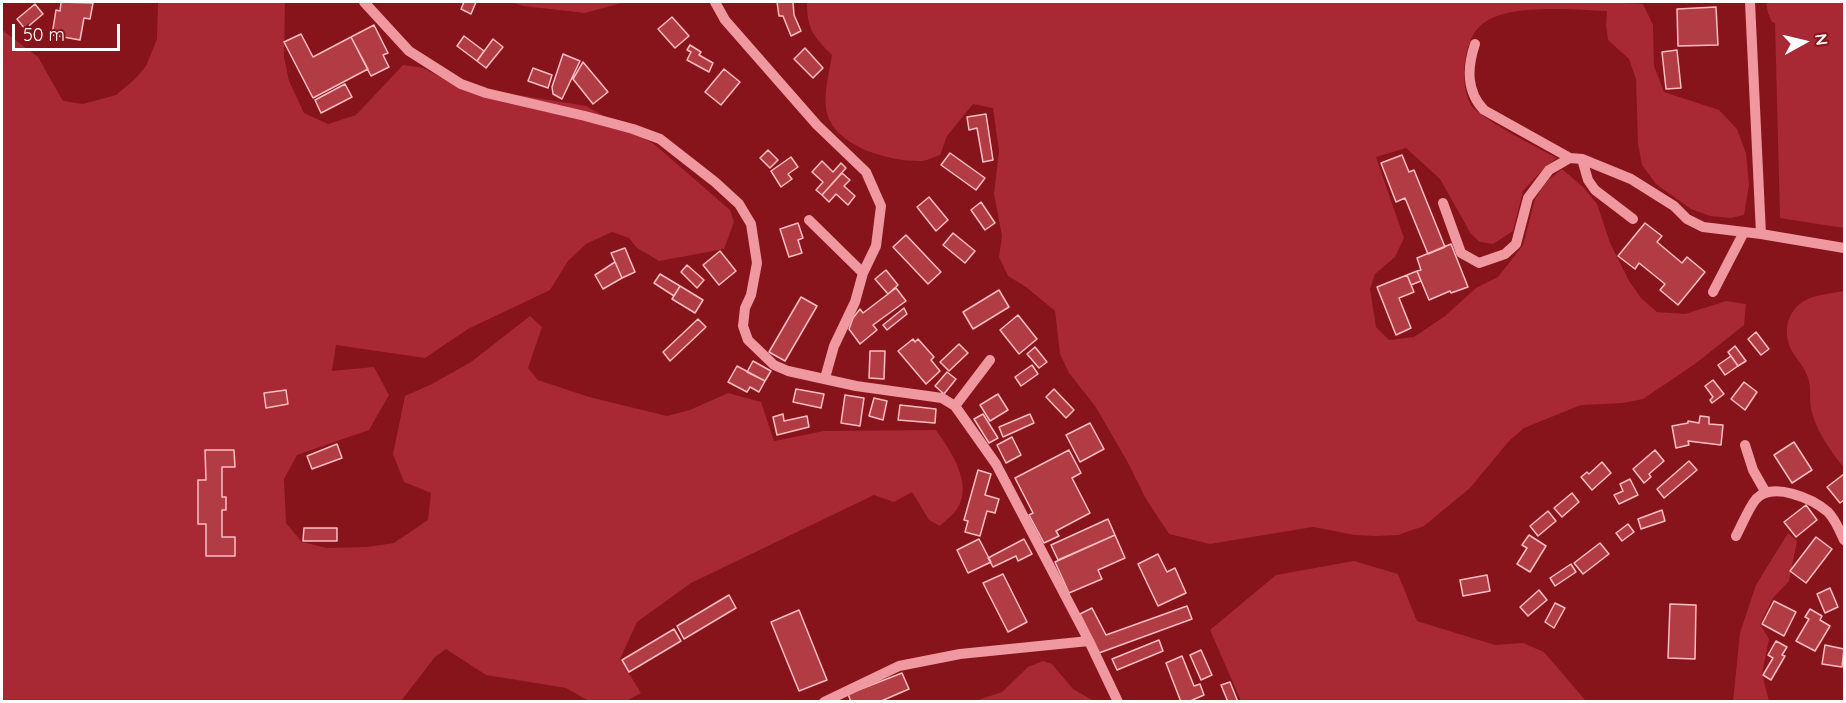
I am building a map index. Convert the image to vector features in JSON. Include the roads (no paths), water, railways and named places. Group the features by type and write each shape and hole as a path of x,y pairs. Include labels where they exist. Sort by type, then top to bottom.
{"street":[{"path":"364,2 409,51 461,84 486,93 624,126 660,139 739,204 752,224 757,263 752,295 745,308 743,326 748,340 774,365 788,371 856,386 942,398 955,406 996,464 1089,641 1118,702"},
{"path":"715,2 725,20 817,125 866,172 881,206 876,246 863,273 855,302 834,346 825,378"},
{"path":"1750,2 1761,234"},
{"path":"1475,44 1470,60 1470,76 1475,100 1484,110 1569,158 1582,159 1631,179 1674,206 1687,219 1703,227 1845,248"},
{"path":"1443,203 1461,254 1479,262 1505,254 1516,244 1528,198 1550,170 1569,158"},
{"path":"1582,159 1588,180 1594,190 1634,219"},
{"path":"809,220 863,273"},
{"path":"1713,291 1744,232"},
{"path":"955,406 990,360"},
{"path":"1745,445 1753,470 1766,493"},
{"path":"1736,536 1756,499 1766,493 1788,492 1814,501 1830,514 1845,540"},
{"path":"824,702 899,666 960,654 1089,641"}]}
